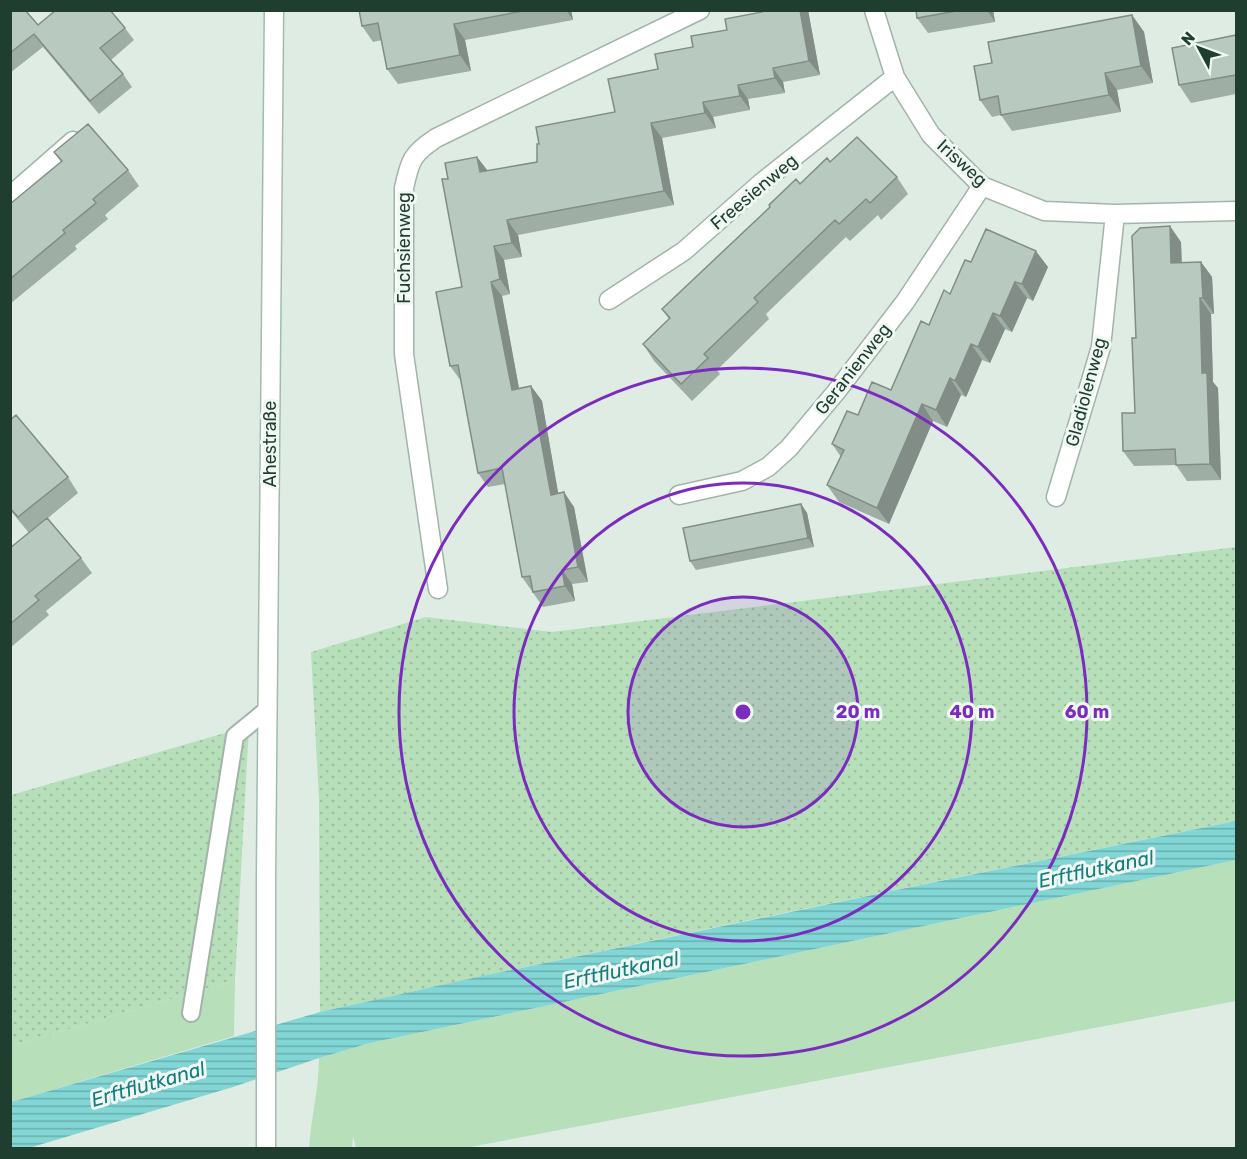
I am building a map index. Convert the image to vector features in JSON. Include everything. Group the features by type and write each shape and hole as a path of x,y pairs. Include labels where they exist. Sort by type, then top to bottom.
{"street":[{"name":"Ahestraße","path":"266,1149 266,877 274,10"},
{"name":"Fuchsienweg","path":"438,589 404,354 404,188 410,163 422,148 436,138 700,10"},
{"name":"Irisweg","path":"874,10 896,77 931,135 982,186 1044,211 1115,214 1236,211"},
{"name":"Freesienweg","path":"609,300 684,251 761,183 896,77"},
{"path":"10,195 73,141"},
{"name":"Geranienweg","path":"679,495 742,481 768,467 789,448 812,422 905,302 982,186"},
{"name":"Gladiolenweg","path":"1056,497 1101,347 1115,214"}],"lane":[{"path":"191,1013 235,736 268,709"}],"green space":[{"path":"1236,547 1236,821 663,938 320,1012 319,800 311,652 426,617 552,632"},
{"path":"249,726 235,980 11,1046 11,795"},
{"path":"1236,860 1236,1001 465,1148 356,1148 353,1136 352,1148 309,1148 319,1058 370,1043"},
{"path":"235,980 234,1036 11,1102 11,1046"}],"water":[{"name":"Erftflutkanal","path":"1236,821 1236,860 370,1043 29,1148 11,1148 11,1102 320,1012 473,978"}],"building":[{"path":"10,10 25,10 38,25 56,10 110,10 125,28 100,48 123,74 90,101 34,34 10,53"},
{"path":"359,10 528,10 454,24 460,55 387,69 378,23 362,26"},
{"path":"762,10 800,10 809,61 773,68 775,78 738,85 740,96 703,102 705,113 651,123 664,191 507,220 512,243 494,246 500,279 491,282 512,390 531,386 551,495 564,492 578,567 562,570 565,586 533,592 530,576 522,577 502,468 478,473 458,365 450,366 436,292 462,287 442,179 448,179 445,163 477,157 480,172 537,162 537,144 539,144 536,127 615,112 608,79 658,69 655,54 693,47 691,36 727,30 725,19 762,12"},
{"path":"916,10 962,10 917,18"},
{"path":"1132,15 1141,66 1105,73 1109,95 1001,115 998,96 980,100 974,66 992,63 988,42"},
{"path":"1236,35 1236,75 1179,85 1172,48"},
{"path":"88,124 128,170 93,199 96,203 63,230 65,233 10,279 10,204 62,161 54,152"},
{"path":"857,137 897,177 870,203 866,199 839,224 835,220 754,298 758,302 704,354 708,358 681,384 643,344 670,318 662,309 770,207 769,205 796,179 800,184 827,158 830,162"},
{"path":"1170,226 1171,263 1201,262 1202,373 1207,373 1210,464 1176,465 1175,449 1123,451 1122,413 1135,413 1132,338 1136,338 1132,236 1140,228"},
{"path":"986,229 1036,251 1022,284 1015,282 1000,316 993,313 978,347 971,344 955,381 950,378 936,410 922,404 877,508 827,485 844,450 832,444 847,411 858,415 872,382 891,390 921,321 929,325 944,290 950,294 965,260 971,262"},
{"path":"16,415 68,477 18,517 10,508 10,420"},
{"path":"801,504 808,538 690,561 683,528"},
{"path":"47,518 81,558 35,596 39,600 10,624 10,548"}]}
